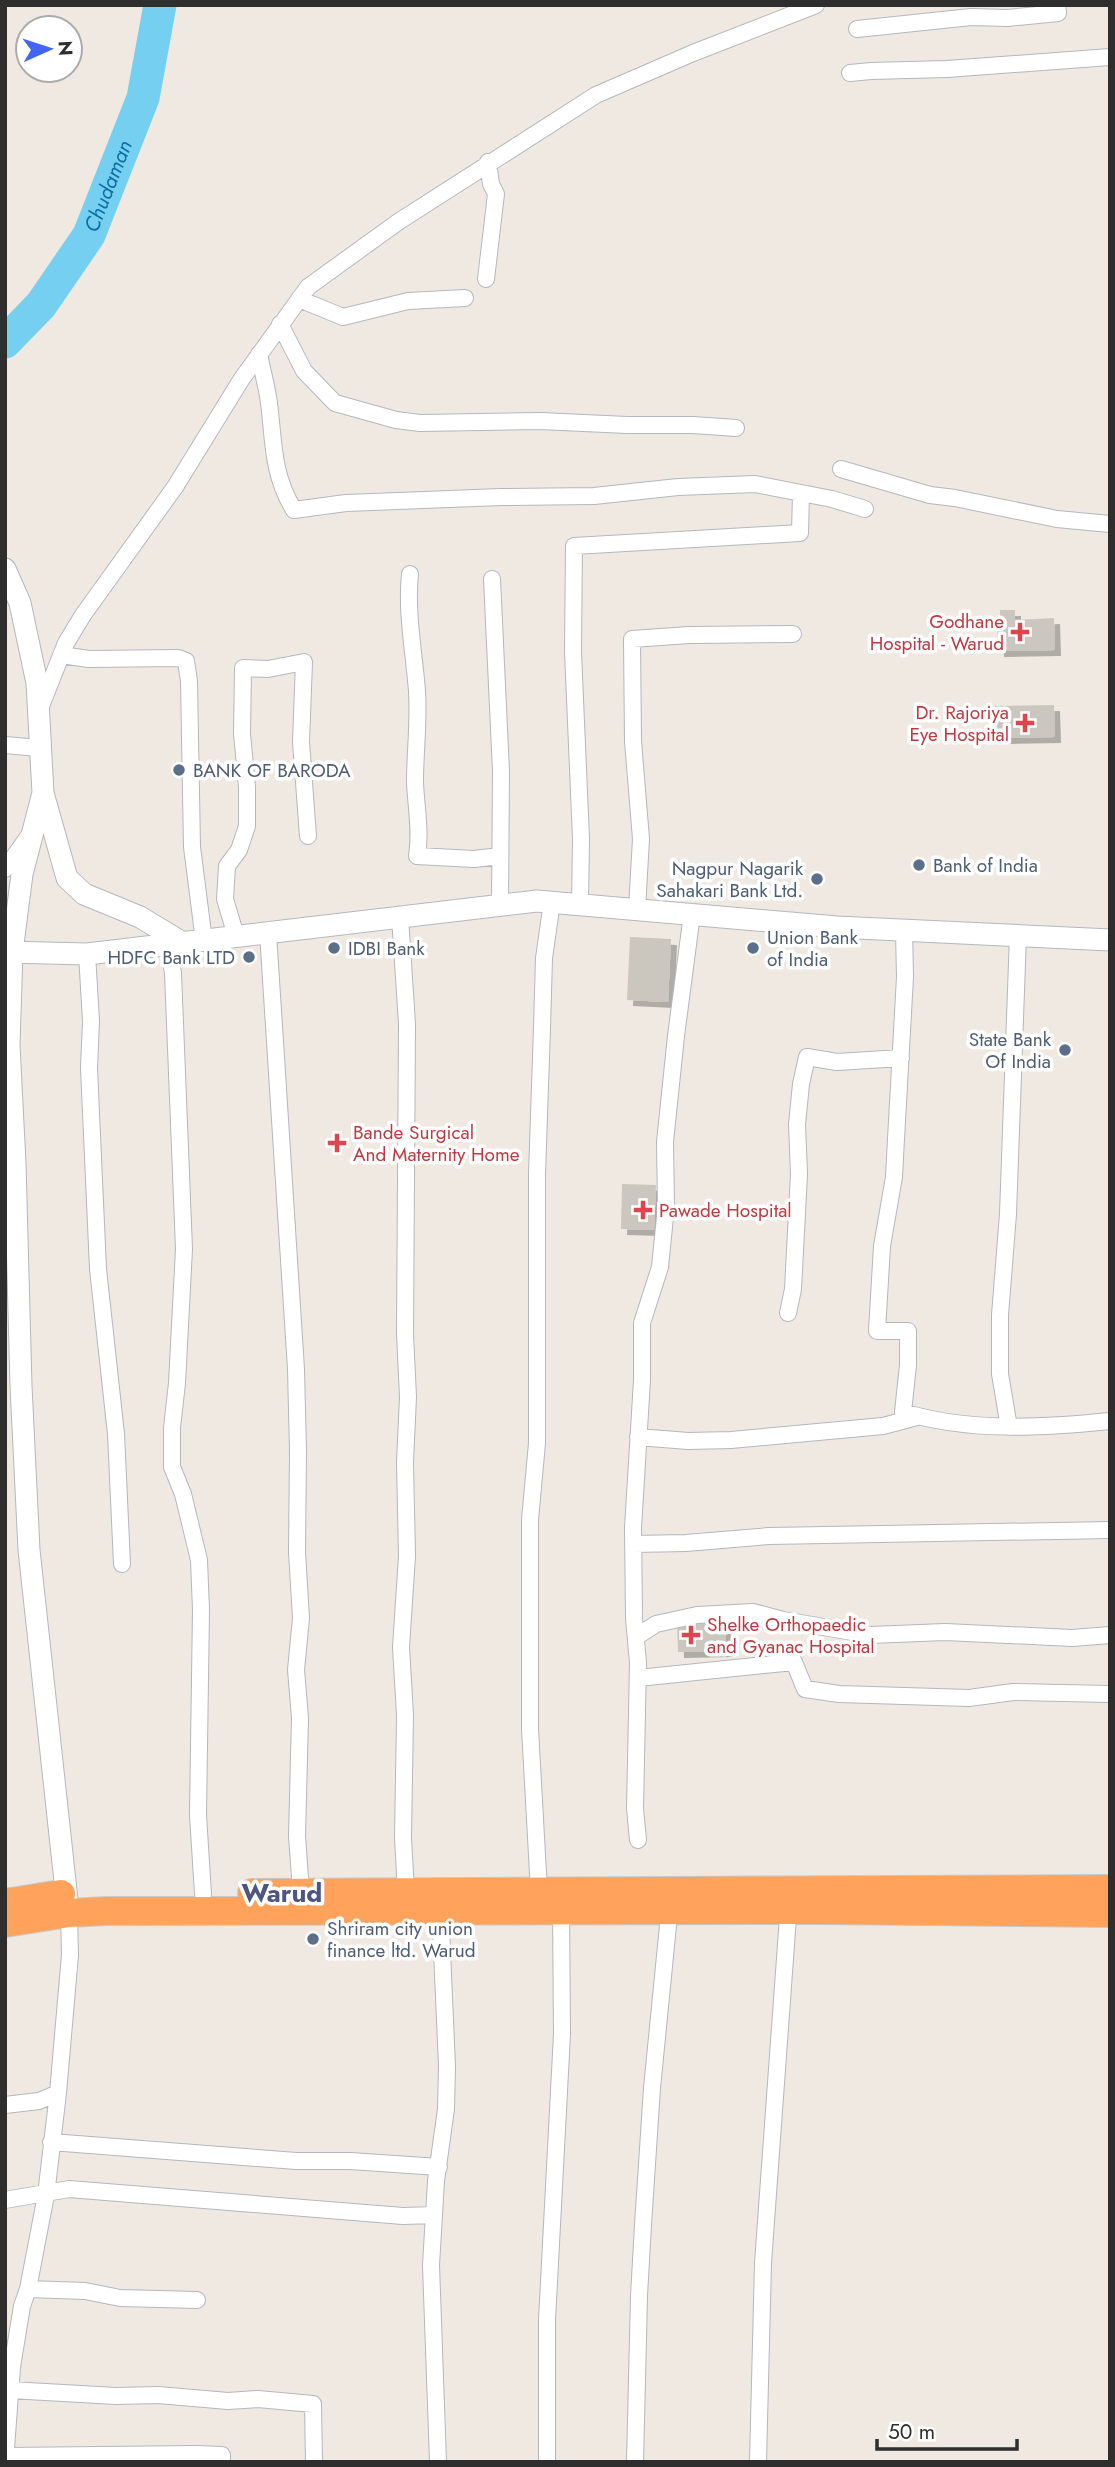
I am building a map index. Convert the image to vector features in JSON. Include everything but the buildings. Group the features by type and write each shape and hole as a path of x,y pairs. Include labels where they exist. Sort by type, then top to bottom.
{"highway":[{"path":"5,1903 440,1902 554,1898 670,1902 1110,1889"},
{"path":"5,1923 68,1903 203,1894 406,1892 440,1902"},
{"path":"789,1900 1110,1913"}],"street":[{"path":"38,713 61,655 83,615 175,488 259,354 308,287 488,162 596,95 693,53 816,5"},
{"path":"857,29 971,17 1007,18 1058,13 1057,5"},
{"path":"850,73 1110,57"},
{"path":"486,279 496,194 491,184 488,162"},
{"path":"299,299 343,317 408,301 465,298"},
{"path":"280,324 304,371 335,403 396,420 419,424 540,421 736,428"},
{"path":"259,354 269,404 271,440 283,492 294,510 346,503 594,496 678,487 755,484 832,499 865,509"},
{"path":"841,469 851,470 908,491 1057,519 1110,524"},
{"path":"580,904 581,839 573,652 574,546 800,533 801,494"},
{"path":"5,569 20,603 37,683 43,793 67,878 84,894 140,917 185,943"},
{"path":"410,574 408,593 418,735 415,781 420,836 416,856 474,859 500,856"},
{"path":"492,579 501,771 500,905"},
{"path":"637,909 641,839 633,741 632,639 793,634"},
{"path":"61,655 89,659 178,658 186,661 189,681 192,847 185,943 175,1009 184,1249 172,1428 172,1467 183,1494 199,1560 201,1610 198,1815 203,1894"},
{"path":"236,936 225,900 227,866 239,849 247,826 247,787 242,734 243,668 268,669 304,662 301,742 308,836"},
{"path":"5,745 39,748"},
{"path":"43,793 22,874 9,952 11,1179 29,1550 68,1903 70,1955 46,2195 28,2289 13,2305 5,2458 197,2454 222,2455 222,2462"},
{"path":"5,869 34,829"},
{"path":"9,952 87,954 537,901 837,927 1110,940"},
{"path":"547,2462 547,2320 562,2034 554,1898 530,1729 530,1520 537,1443 537,1174 541,1028 544,958 552,902"},
{"path":"638,1840 635,1809 638,1678 633,1544 642,1380 642,1323 660,1267 666,1207 665,1142 692,914"},
{"path":"400,917 407,1024 407,1556 401,1647 405,1716 403,1838 406,1892"},
{"path":"904,930 905,977 894,1177 882,1246 877,1331 908,1331 903,1412 934,1421 1009,1427 1110,1421"},
{"path":"268,933 296,1369 297,1552 301,1618 296,1670 300,1718 297,1836 301,1892"},
{"path":"1009,1427 1000,1374 1000,1315 1008,1214 1018,936"},
{"path":"87,954 98,1269 116,1434 122,1564"},
{"path":"788,1313 793,1289 799,1174 797,1124 807,1057 837,1062 901,1058"},
{"path":"638,1437 688,1441 731,1440 883,1426 919,1417"},
{"path":"633,1544 686,1543 769,1536 1110,1530"},
{"path":"636,1637 656,1624 697,1615 753,1612 870,1635 945,1632 1072,1638 1110,1635"},
{"path":"638,1678 794,1662 805,1689 839,1694 969,1698 1013,1692 1110,1694"},
{"path":"758,2462 763,2263 789,1900"},
{"path":"438,2462 431,2265 446,2109 447,2066 440,1902"},
{"path":"635,2462 643,2225 652,2088 670,1902"},
{"path":"5,2105 39,2101 58,2093"},
{"path":"51,2142 296,2161 350,2161 439,2167"},
{"path":"5,2200 69,2189 403,2216 434,2215"},
{"path":"28,2289 85,2291 120,2298 197,2300"},
{"path":"10,2390 116,2396 158,2395 228,2401 258,2399 313,2404 314,2462"}],"waterway":[{"name":"Chudaman","path":"5,342 41,305 89,235 143,98 160,5"}],"place":[{"name":"Godhane Hospital - Warud","path":"1020,632"},
{"name":"Dr. Rajoriya Eye Hospital","path":"1025,723"},
{"name":"BANK OF BARODA","path":"179,770"},
{"name":"Bank of India","path":"919,865"},
{"name":"Nagpur Nagarik Sahakari Bank Ltd.","path":"817,879"},
{"name":"IDBI Bank","path":"334,948"},
{"name":"Union Bank of India","path":"753,948"},
{"name":"HDFC Bank LTD","path":"249,957"},
{"name":"State Bank Of India","path":"1065,1050"},
{"name":"Bande Surgical And Maternity Home","path":"337,1143"},
{"name":"Pawade Hospital","path":"643,1210"},
{"name":"Shelke Orthopaedic and Gyanac Hospital","path":"691,1635"},
{"name":"Shriram city union finance ltd. Warud","path":"313,1939"}],"district":[{"name":"Warud","path":"282,1893"}]}
